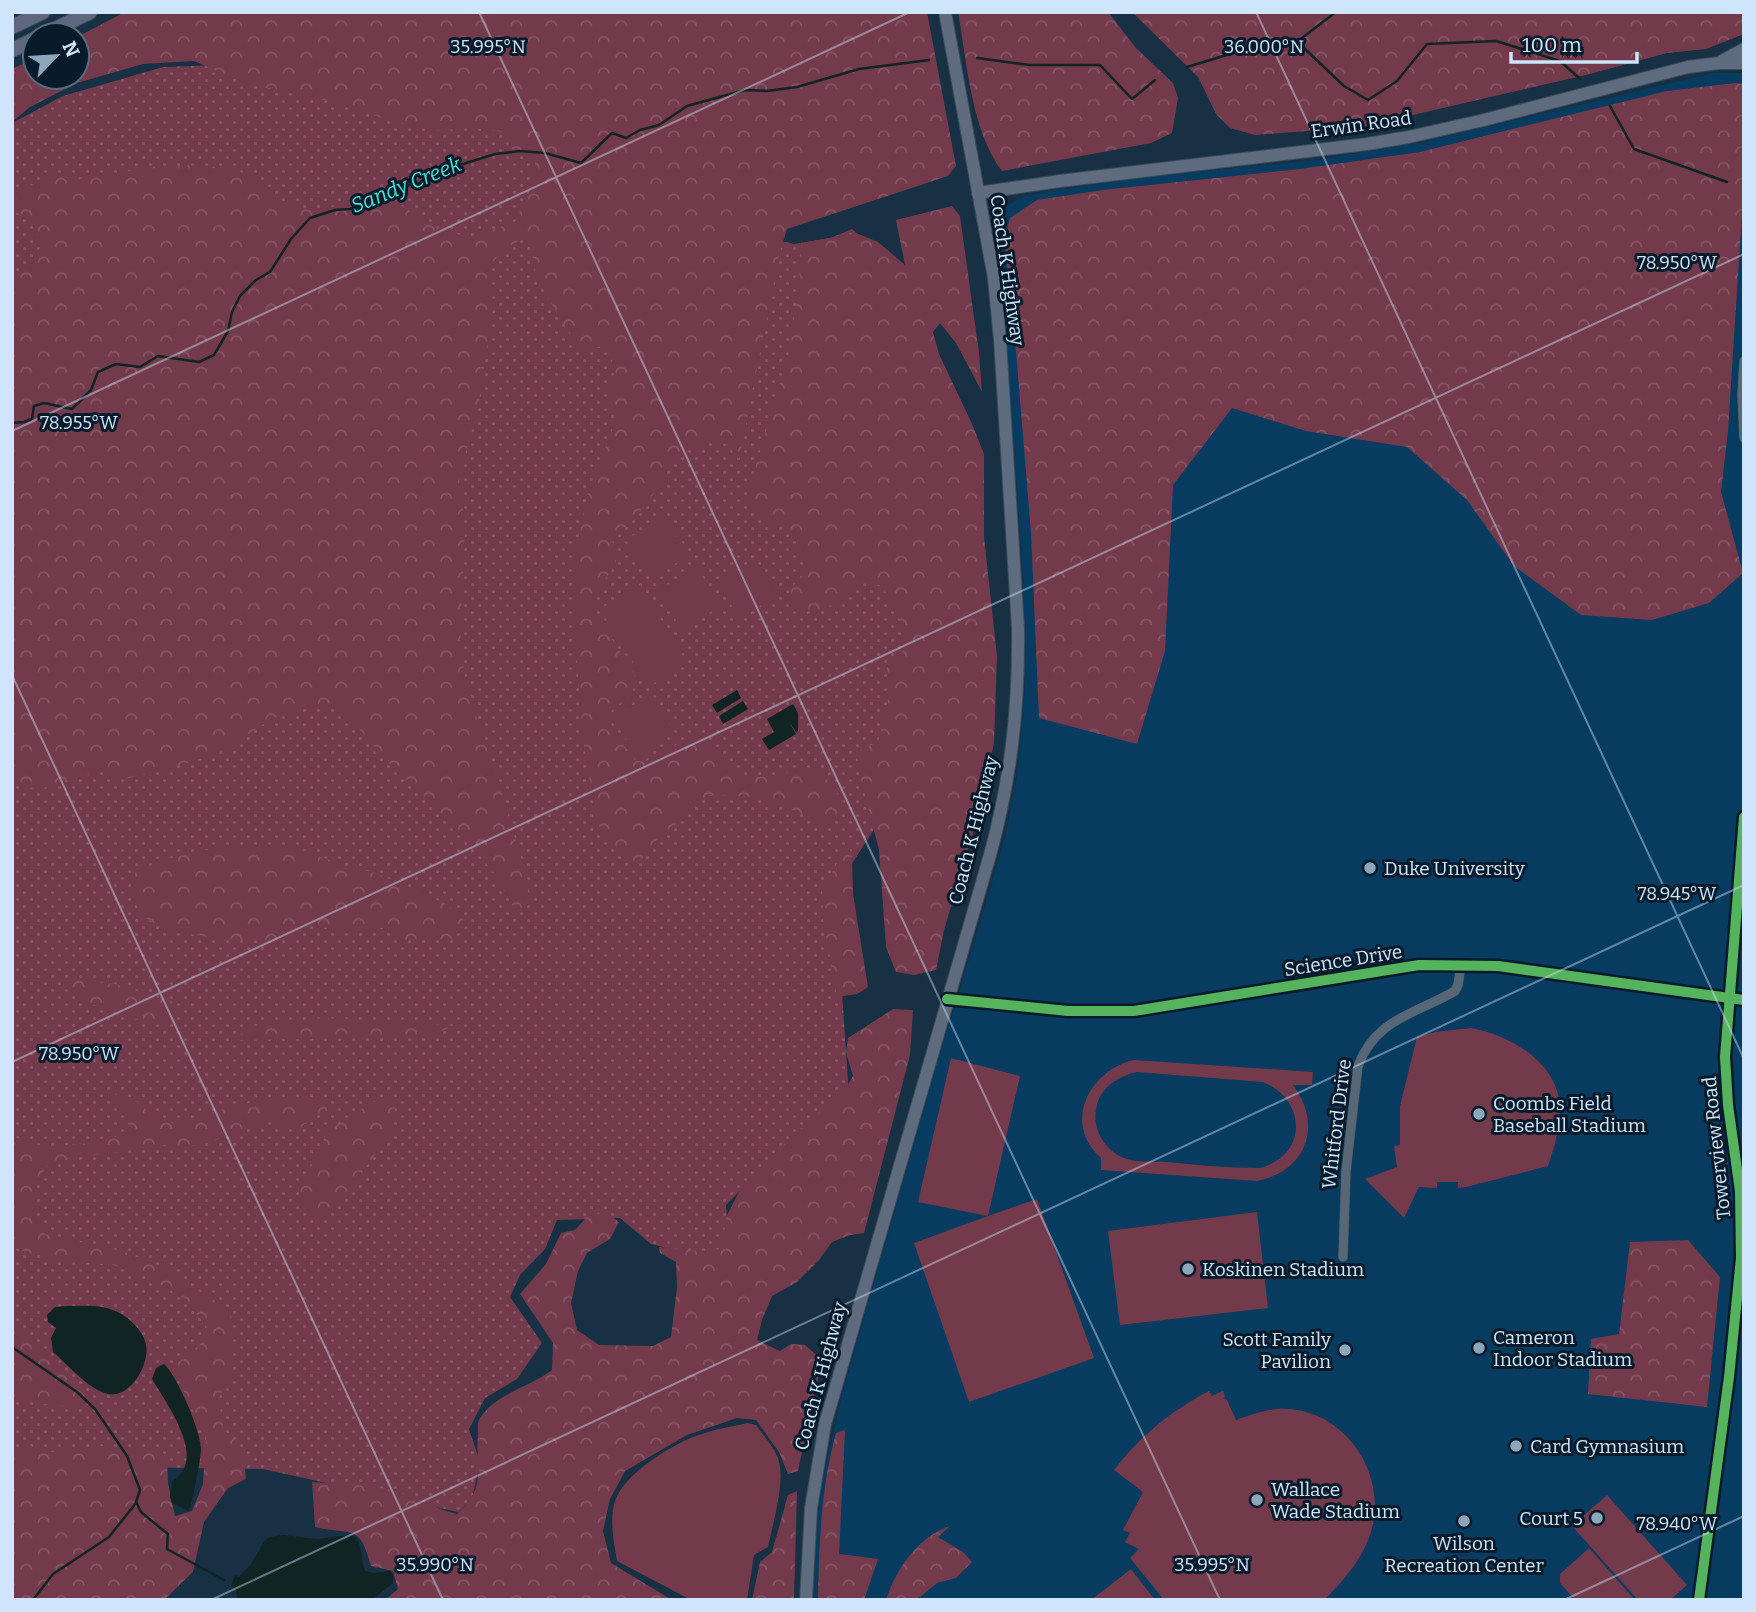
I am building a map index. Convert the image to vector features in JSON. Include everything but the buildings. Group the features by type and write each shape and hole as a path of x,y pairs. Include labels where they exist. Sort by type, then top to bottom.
{"highway":[{"path":"12,27 43,12"},
{"path":"72,21 90,12"}],"main road":[{"name":"Coach K Highway","path":"806,1600 811,1507 825,1424 1002,811 1014,737 1018,673 1017,605 1000,340 994,278 945,12"},
{"path":"1719,63 1744,49"},
{"name":"Erwin Road","path":"978,193 1409,137 1688,67 1744,62"}],"street":[{"path":"1744,361 1744,438"},
{"name":"Towerview Road","path":"1699,1600 1733,1345 1741,1258 1737,1155 1725,1067 1728,998 1744,817"},
{"name":"Science Drive","path":"947,999 1068,1011 1133,1011 1419,965 1461,964 1498,966 1744,1000"},
{"name":"Whitford Drive","path":"1343,1257 1346,1171 1357,1066 1363,1053 1380,1031 1417,1008 1455,991 1461,964"},
{"path":"1733,1345 1744,1347"}],"shaded area":[{"name":"Duke University","path":"1713,73 1744,73 1744,1600 814,1600 815,1531 842,1395 1006,833 1018,771 1025,688 1023,575 1003,289 1002,209 1024,196 1057,190 1147,177 1315,160 1419,143"},
{"path":"737,690 741,698 717,713 712,705"},
{"path":"743,701 748,709 723,724 719,716"},
{"path":"793,704 798,713 798,731 796,732 789,722 796,734 769,750 762,739 774,732 767,719"},
{"path":"55,1307 103,1307 120,1313 139,1329 146,1345 145,1361 131,1386 116,1394 101,1391 86,1382 53,1352 51,1338 56,1328 48,1322 47,1315"},
{"path":"164,1364 187,1403 201,1447 189,1511 172,1503 170,1497 172,1481 182,1472 187,1460 182,1432 152,1379 156,1368"},
{"path":"283,1535 317,1539 349,1535 356,1537 365,1571 390,1571 393,1583 372,1600 237,1600 236,1589 231,1586 235,1575 239,1577 251,1564 265,1540"}],"green space":[{"path":"125,12 927,12 956,166 948,176 787,229 780,252 739,459 726,444 706,442 671,458 664,480 635,518 612,539 616,563 603,583 592,609 635,674 633,693 610,712 612,731 636,761 646,761 699,733 748,778 780,775 805,766 824,776 844,803 840,817 821,825 807,815 755,797 711,795 691,802 675,825 653,843 638,865 615,849 596,822 583,739 575,635 576,549 589,489 615,423 609,392 615,369 606,346 581,349 556,313 535,272 529,236 511,245 491,263 493,310 478,408 459,478 465,527 460,642 466,685 527,877 531,901 516,912 497,877 455,826 381,755 345,712 315,705 273,718 217,754 167,769 125,779 103,770 37,790 12,780 12,284 26,270 40,248 34,219 12,211 12,205 24,188 58,175 74,180 158,166 204,165 254,175 279,201 312,211 360,201 402,206 435,228 469,237 515,222 530,190 535,162 513,150 504,132 472,128 434,131 388,120 333,102 248,84 194,61 143,64 91,79 91,30"},
{"path":"958,12 1108,12 1136,48 1173,83 1178,98 1172,133 1151,143 1002,171 983,136 977,116"},
{"path":"1132,12 1744,12 1744,34 1706,49 1667,53 1590,74 1361,127 1255,135 1230,128 1216,114 1198,77"},
{"path":"21,65 21,91 61,91 30,107 12,122 12,69"},
{"path":"222,65 504,126 712,225 794,244 831,238 852,229 879,254 941,588 889,806 835,890 849,1095 795,1135 726,1205 731,1264 651,1244 620,1218 557,1220 545,1249 520,1275 510,1297 542,1343 517,1379 485,1398 469,1429 480,1462 472,1499 458,1512 263,1469 133,1467 12,1474 12,123 63,96 91,91 91,88 163,67"},
{"path":"1744,84 1744,183 1728,431 1721,492 1743,573 1709,603 1652,620 1581,615 1514,566 1467,500 1407,447 1306,431 1232,408 1173,485 1165,651 1137,744 1039,718 1031,533 1004,240 1010,218 1037,200 1420,152 1667,91"},
{"path":"952,206 960,216 982,392 956,343 940,323 933,332 939,354 984,454 984,537 997,656 994,743 979,813 944,930 936,970 914,975 896,972 886,947 879,850 856,752 878,742 888,702 887,666 905,648 897,609 880,585 858,583 829,607 805,612 793,603 790,588 804,575 803,556 790,529 766,521 745,503 791,345 802,243 856,233 878,242 905,265 896,220"},
{"path":"666,516 678,536 675,537 680,539 688,552 686,557 653,577 648,576 641,558 638,560 626,540"},
{"path":"755,559 777,594 746,616 740,617 718,583"},
{"path":"696,567 707,584 706,588 710,588 720,606 681,630 671,612 672,608 668,608 657,591"},
{"path":"640,585 687,663 648,687 600,609"},
{"path":"652,694 675,733 636,757 613,717"},
{"path":"848,842 852,858 853,894 868,987 857,994 837,997 823,919 822,891"},
{"path":"245,844 300,849 345,866 376,873 448,905 469,924 451,939 400,940 383,928 346,930 310,926 279,942 213,938 166,930 142,916 129,892 136,871 185,853"},
{"path":"69,979 115,984 172,1002 177,1019 146,1021 116,1014 61,985"},
{"path":"893,1009 913,1010 910,1055 864,1233 832,1242 797,1282 772,1296 757,1340 780,1351 791,1344 805,1345 822,1360 798,1471 788,1474 779,1452 756,1420 737,1418 687,1435 625,1471 610,1499 603,1531 611,1563 672,1600 385,1600 398,1589 393,1571 371,1566 363,1543 353,1533 315,1527 312,1482 385,1489 457,1514 467,1504 476,1486 478,1421 494,1403 552,1370 553,1343 520,1294 546,1264 561,1233 575,1230 587,1217 606,1212 619,1222 610,1239 587,1253 578,1271 571,1303 577,1330 599,1345 653,1346 671,1337 677,1287 676,1262 660,1253 659,1247 699,1251 722,1248 726,1217 740,1190 788,1140 844,1091 853,1076 846,1052 848,1038"},
{"path":"322,1018 455,1026 425,1037 234,1040 251,1026"},
{"name":"Coombs Field Baseball Stadium","path":"1471,1028 1515,1044 1541,1064 1551,1077 1557,1091 1560,1114 1557,1137 1548,1166 1466,1187 1458,1188 1458,1182 1437,1182 1437,1188 1419,1187 1404,1218 1365,1179 1397,1167 1394,1146 1400,1145 1400,1106 1417,1037"},
{"path":"951,1058 1020,1076 988,1216 918,1202"},
{"path":"1134,1060 1313,1072 1312,1085 1293,1085 1307,1115 1305,1144 1288,1167 1274,1176 1257,1181 1101,1170 1101,1158 1089,1144 1083,1130 1082,1115 1094,1086 1118,1066","holes":["1137,1072 1263,1082 1277,1090 1288,1101 1296,1127 1294,1140 1287,1152 1276,1161 1260,1168 1129,1160 1110,1149 1097,1129 1097,1105 1103,1092 1118,1079"]},
{"path":"103,1090 137,1102 156,1117 175,1124 236,1105 282,1097 330,1101 326,1110 296,1130 271,1122 191,1146 155,1145 122,1152 71,1157 48,1164 36,1184 32,1213 45,1234 122,1251 162,1267 226,1308 233,1321 230,1350 232,1373 219,1398 223,1428 243,1450 246,1479 228,1488 204,1522 193,1572 164,1600 12,1600 12,1449 29,1445 46,1453 101,1446 140,1448 167,1455 168,1483 175,1516 192,1511 203,1484 206,1437 175,1373 175,1365 202,1343 207,1328 188,1301 148,1277 114,1265 64,1261 12,1246 12,1136 44,1147 99,1142 131,1132 125,1114"},
{"path":"392,1094 395,1109 392,1131 338,1206 317,1223 307,1213 299,1193 327,1132 369,1104"},
{"path":"1037,1199 1094,1358 969,1402 914,1243"},
{"name":"Koskinen Stadium","path":"1257,1212 1268,1308 1120,1325 1108,1231"},
{"path":"1688,1240 1720,1277 1707,1407 1588,1394 1591,1339 1619,1334 1630,1242"},
{"path":"12,1324 89,1400 83,1409 12,1400"},
{"name":"Wallace Wade Stadium","path":"1209,1391 1212,1396 1223,1391 1223,1398 1227,1400 1236,1420 1277,1409 1299,1410 1320,1417 1338,1428 1353,1443 1364,1461 1372,1481 1375,1502 1370,1535 1354,1565 1324,1600 1164,1600 1130,1558 1139,1549 1125,1542 1130,1533 1123,1530 1143,1492 1114,1470 1134,1446 1157,1425"},
{"path":"747,1423 756,1425 773,1449 778,1458 781,1478 768,1547 754,1555 747,1600 691,1600 617,1561 613,1508 628,1480 663,1452 688,1439"},
{"path":"845,1430 839,1554 878,1559 864,1600 818,1600 820,1537 827,1474 836,1433"},
{"path":"797,1491 794,1600 752,1600 760,1562 772,1552 788,1495"},
{"path":"1607,1495 1687,1585 1670,1600 1638,1600 1572,1526"},
{"path":"950,1526 938,1537 963,1552 972,1562 956,1578 937,1583 914,1600 886,1600 902,1566 918,1546 938,1531"},
{"path":"1589,1548 1635,1600 1575,1600 1560,1583 1560,1574"},
{"path":"1131,1569 1155,1600 1091,1600"}],"waterway":[{"name":"Sandy Creek","path":"1294,44 1336,12"},
{"path":"1187,67 1280,41 1303,47 1344,86 1368,100 1397,81 1427,44 1496,41 1560,61 1580,79"},
{"name":"Sandy Creek","path":"977,58 1030,65 1100,65 1132,99 1155,80"},
{"name":"Sandy Creek","path":"12,423 32,419 34,406 44,403 72,409 91,390 98,372 116,364 140,367 158,356 199,362 214,355 228,331 232,312 240,296 256,280 270,272 291,239 310,218 335,210 350,209 387,190 420,183 441,168 495,154 520,151 545,153 581,163 612,133 626,138 640,130 659,125 687,106 745,90 767,91 797,87 859,69 929,60"},
{"path":"1610,106 1634,149 1727,182"},
{"path":"12,1347 77,1392 95,1409 127,1456 140,1490 136,1502 141,1512 168,1534 167,1549 224,1580"},
{"path":"33,1600 53,1574 109,1537 136,1503"}],"cycle path":[{"path":"1699,1600 1729,1377 1741,1258 1740,1191 1728,1105 1725,1057 1744,817"},
{"path":"947,999 1068,1011 1134,1011 1419,965 1498,966 1744,1000"}],"place":[{"name":"Duke University","path":"1370,868"},
{"name":"Coombs Field Baseball Stadium","path":"1479,1114"},
{"name":"Koskinen Stadium","path":"1188,1269"},
{"name":"Cameron Indoor Stadium","path":"1479,1348"},
{"name":"Scott Family Pavilion","path":"1345,1350"},
{"name":"Card Gymnasium","path":"1516,1446"},
{"name":"Wallace Wade Stadium","path":"1257,1500"},
{"name":"Court 5","path":"1597,1518"},
{"name":"Wilson Recreation Center","path":"1464,1521"}]}
